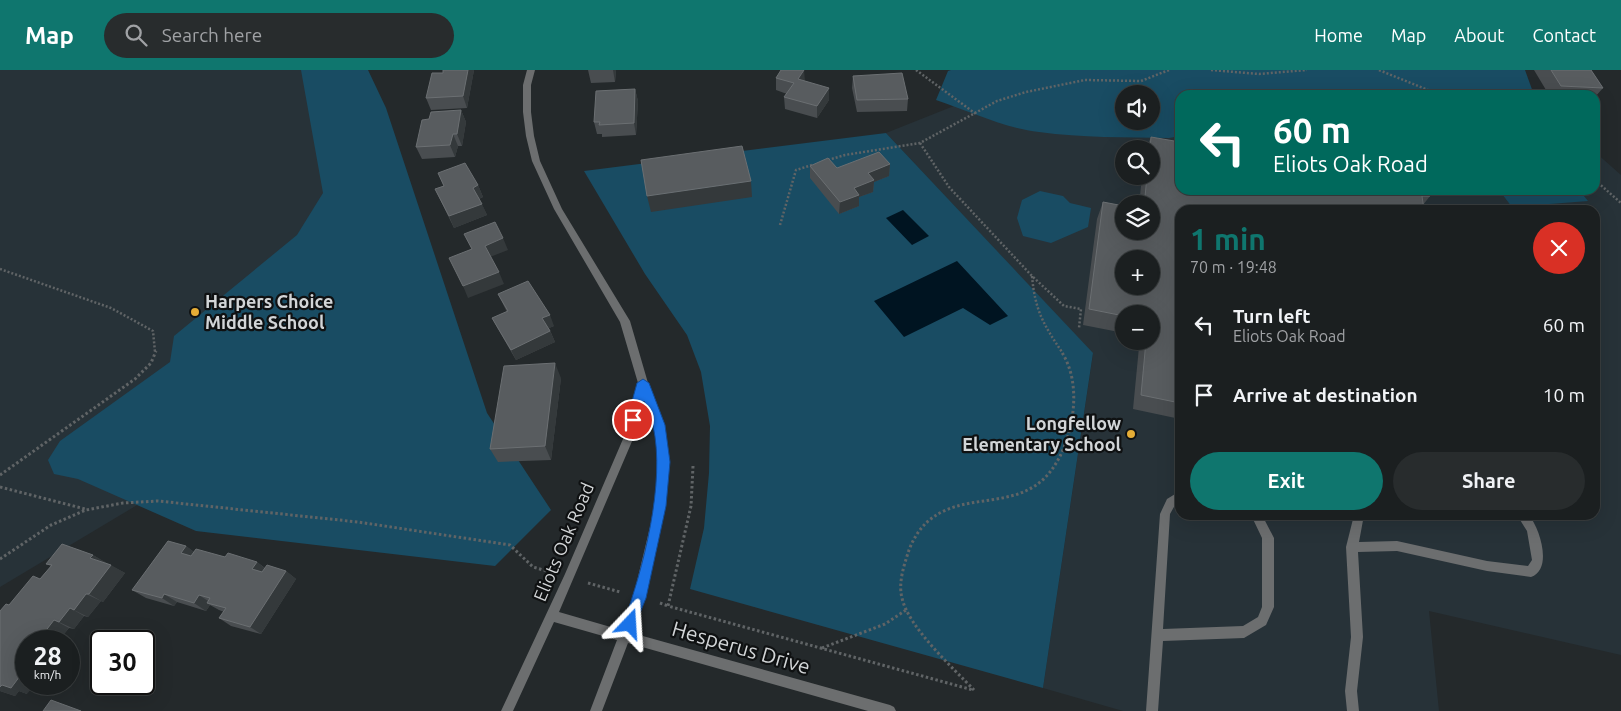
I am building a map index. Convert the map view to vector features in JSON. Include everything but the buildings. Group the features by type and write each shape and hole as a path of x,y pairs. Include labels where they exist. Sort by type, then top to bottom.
{"street":[{"path":"531,70 527,85 527,112 536,161 558,209 625,321 643,383 659,425 664,462 660,506 639,598 596,711"},
{"name":"Eliots Oak Road","path":"507,711 569,578 628,439 643,383"},
{"path":"1152,711 1165,514 1175,500"},
{"path":"1156,635 1244,632 1262,621 1268,607 1268,538 1259,520"},
{"path":"1353,711 1351,691 1357,638 1352,546 1358,520"},
{"path":"1352,546 1397,546 1487,566 1531,572 1538,561 1534,530 1527,520"},
{"name":"Hesperus Drive","path":"552,616 890,711"}],"path":[{"path":"916,70 976,114"},
{"path":"780,226 796,170 845,155 920,143 976,114 997,100 1062,83 1102,79 1141,81 1169,70"},
{"path":"1211,70 1246,73 1284,73 1307,70"},
{"path":"1379,70 1428,90"},
{"path":"920,143 949,188 1032,276 1064,306 1081,309 1079,328"},
{"path":"1600,184 1621,203"},
{"path":"0,269 111,308 153,330 156,343 155,355 151,365 135,379 0,475"},
{"path":"0,559 52,525 86,510 122,503 158,501 358,522 510,545 534,567 569,578 974,690 936,650 906,610 902,598 902,573 912,541 929,518 955,506 1022,493 1042,481 1057,460 1070,428 1075,402 1074,379 1064,354 1046,330 1033,296 1032,276"},
{"path":"668,606 691,506 693,466"},
{"path":"0,487 86,510"},
{"path":"821,648 885,624 906,610"}],"shaded area":[{"name":"Harpers Choice Middle School","path":"0,70 346,70 372,150 174,483 0,587"},
{"path":"301,70 368,70 386,108 487,413 551,510 495,566 196,531 78,479 54,474 48,460 60,441 170,362 174,336 297,235 323,193"},
{"path":"1525,70 1532,90 1175,90 1175,137 1169,138 1055,134 1026,130 987,119 936,100 948,71"},
{"name":"Longfellow Elementary School","path":"1042,71 1122,85 1115,85 1115,130 1160,130 1160,92 1175,94 1175,195 1600,195 1600,156 1621,175 1621,655 1429,611 1439,711 1123,711 1043,688 1093,354 886,133"},
{"path":"886,133 1093,353 1043,688 690,589 704,528 709,473 710,426 701,372 687,335 645,274 584,171"},
{"path":"1040,191 1063,196 1070,203 1091,208 1088,227 1051,243 1023,236 1017,218 1022,200"},
{"path":"1503,195 1583,195 1588,201 1537,205 1510,205"},
{"path":"903,210 929,236 912,245 886,218"},
{"path":"957,261 1008,316 990,325 963,308 904,337 874,301"}],"place":[{"name":"Harpers Choice Middle School","path":"195,312"},
{"name":"Longfellow Elementary School","path":"1131,434"}],"route":[{"path":"630,624 639,598 660,506 664,462 659,425 643,383 633,420"}]}
